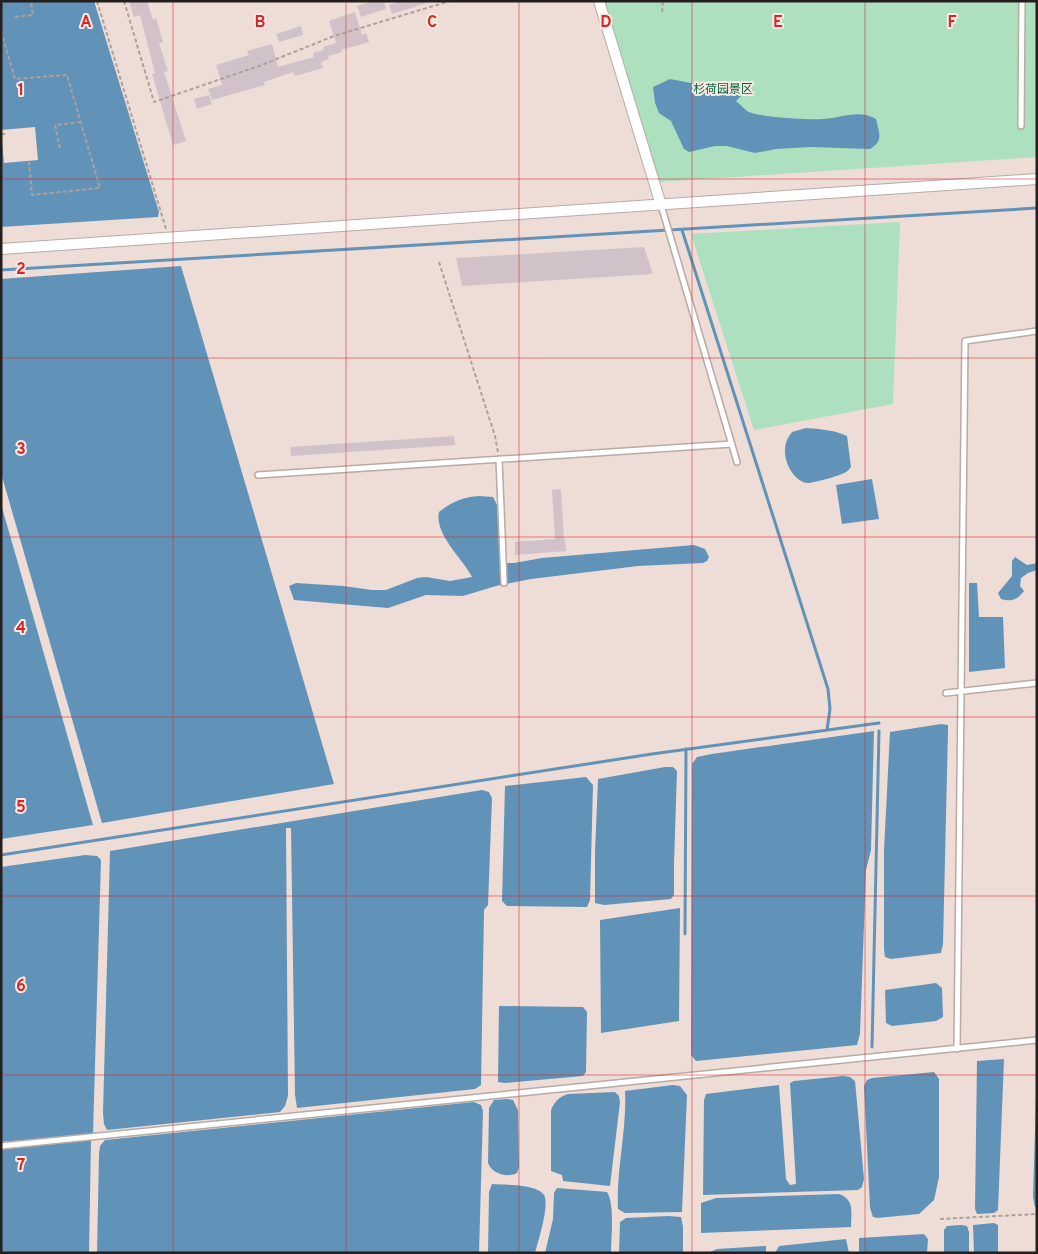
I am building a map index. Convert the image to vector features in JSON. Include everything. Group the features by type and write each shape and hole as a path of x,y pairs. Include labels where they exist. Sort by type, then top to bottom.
{"street":[{"path":"598,1 661,205"},
{"path":"1,249 1037,179"}],"lane":[{"path":"1021,126 1022,1"},
{"path":"661,205 737,462"},
{"path":"956,1049 965,341 1037,331"},
{"path":"258,475 732,444"},
{"path":"499,459 504,583"},
{"path":"946,694 1037,683"},
{"path":"1,1146 1037,1040"}],"path":[{"path":"15,17 33,14 31,1"},
{"path":"97,1 169,238"},
{"path":"124,1 154,102 260,66 334,36 450,1"},
{"path":"662,12 663,1"},
{"path":"1,32 15,79 67,75 100,188 32,195 29,162"},
{"path":"60,148 55,125 80,122"},
{"path":"439,262 494,436 499,459"},
{"path":"940,1219 1037,1214"}],"green space":[{"name":"杉荷园景区","path":"604,1 1037,1 1037,157 659,182"},
{"path":"900,222 893,404 754,430 691,234"}],"water":[{"path":"1,1 94,1 159,212 158,217 1,227 1,131 4,163 38,160 35,127 1,130"},
{"path":"670,79 712,87 744,85 753,90 750,94 742,95 736,101 747,111 761,115 817,119 857,114 870,116 876,119 879,140 870,149 810,147 776,149 755,153 727,146 715,146 689,152 684,149 671,121 659,113 655,103 653,87"},
{"path":"181,266 334,784 102,823 1,473 1,279"},
{"path":"806,428 822,429 847,436 851,467 848,471 821,481 808,483 803,482 794,475 786,460 786,445 792,432"},
{"path":"872,479 879,519 842,524 836,485"},
{"path":"479,496 493,497 497,505 500,560 507,563 542,558 694,545 705,549 709,557 703,563 638,566 531,579 496,586 463,596 426,595 388,608 294,600 289,586 296,583 386,590 417,578 426,577 450,581 472,577 445,537 441,529 439,512 448,505 458,501"},
{"path":"1,504 93,825 1,839"},
{"path":"1015,557 1027,565 1037,563 1037,570 1021,578 1020,586 1024,591 1019,596 1014,600 1001,599 998,593 1012,576 1012,561"},
{"path":"969,583 977,583 979,617 1003,617 1005,668 969,672"},
{"path":"941,724 948,725 943,944 941,953 891,959 885,957 884,949 884,851 890,732"},
{"path":"874,731 871,850 866,870 860,1034 857,1045 696,1061 691,1055 692,764 697,757 712,754"},
{"path":"673,767 677,771 674,895 671,899 604,905 595,903 598,779"},
{"path":"586,777 593,785 590,900 587,907 507,906 502,901 505,786"},
{"path":"482,790 489,792 492,798 488,905 484,910 481,1085 475,1089 297,1108 295,1095 291,828 286,828 288,1096 285,1106 280,1112 107,1130 104,1124 103,1113 110,851"},
{"path":"85,855 97,856 101,860 93,1134 1,1142 1,867"},
{"path":"680,908 679,1021 601,1033 600,920"},
{"path":"936,983 942,988 943,1017 936,1021 892,1026 886,1023 885,990"},
{"path":"499,1006 583,1007 587,1012 586,1072 583,1076 498,1082"},
{"path":"1004,1059 998,1210 994,1213 977,1214 975,1209 977,1061"},
{"path":"1037,1063 1037,1208 1035,1207 1033,1197"},
{"path":"934,1072 939,1079 939,1177 934,1200 919,1214 873,1217 870,1208 864,1086 867,1080 872,1078"},
{"path":"843,1076 850,1077 855,1081 864,1179 862,1187 858,1190 703,1195 704,1100 706,1094 779,1085 786,1179 790,1185 796,1184 790,1083"},
{"path":"673,1085 680,1086 687,1095 682,1212 625,1213 618,1209 618,1194 625,1091"},
{"path":"615,1092 619,1096 620,1102 610,1186 563,1181 562,1175 551,1171 551,1110 554,1104 568,1094"},
{"path":"494,1100 513,1100 518,1110 519,1167 517,1173 504,1175 493,1170 488,1163 489,1108"},
{"path":"474,1102 481,1105 483,1111 479,1253 97,1253 99,1154 100,1146 105,1140"},
{"path":"91,1140 89,1253 1,1253 1,1149"},
{"path":"492,1184 528,1187 540,1191 544,1195 545,1214 535,1253 488,1253 489,1192"},
{"path":"557,1188 607,1192 612,1213 611,1253 545,1253 553,1219 554,1193"},
{"path":"839,1194 850,1203 851,1227 701,1233 701,1203 716,1198"},
{"path":"681,1217 683,1253 619,1253 620,1222 626,1218"},
{"path":"994,1223 998,1225 998,1253 974,1253 973,1225"},
{"path":"947,1226 967,1226 969,1232 969,1253 944,1253 944,1230"},
{"path":"924,1234 928,1239 927,1253 859,1253 859,1238"},
{"path":"846,1239 849,1253 775,1253 779,1246"},
{"path":"766,1246 766,1253 708,1253 717,1249"}],"building":[{"path":"129,1 147,1 153,20 156,18 163,42 159,43 168,71 164,72 186,141 173,145 152,74 155,73 140,15 134,17"},
{"path":"374,1 384,1 386,9 361,17 357,6"},
{"path":"401,1 426,1 427,3 392,14 389,5"},
{"path":"355,12 362,35 366,33 369,42 328,56 329,59 321,62 323,68 295,76 293,72 264,82 265,85 212,100 208,89 222,85 216,65 249,55 247,51 272,44 278,67 314,57 313,53 324,50 323,47 336,43 329,21"},
{"path":"301,26 303,35 279,42 276,34"},
{"path":"209,95 212,104 197,109 194,99"},
{"path":"644,247 653,274 462,286 456,258"},
{"path":"454,436 455,445 291,456 290,447"},
{"path":"561,489 566,551 515,555 515,542 555,539 552,490"}],"waterway":[{"path":"1,270 1037,208"},
{"path":"682,230 828,689 830,709 827,730"},
{"path":"1,855 652,754 879,723"},
{"path":"872,1047 879,731"},
{"path":"685,934 686,749"}]}
